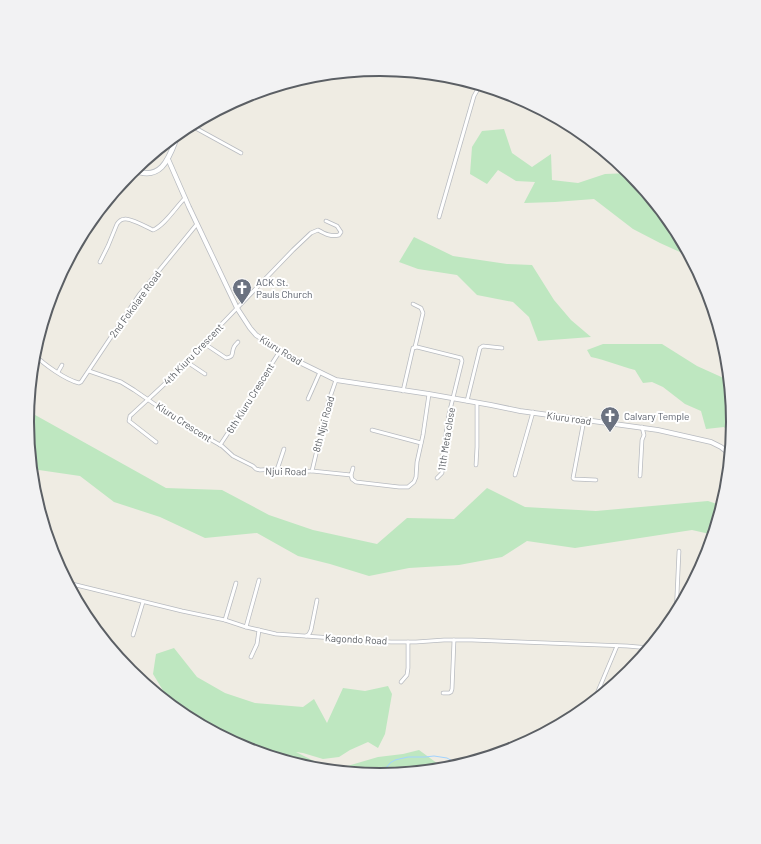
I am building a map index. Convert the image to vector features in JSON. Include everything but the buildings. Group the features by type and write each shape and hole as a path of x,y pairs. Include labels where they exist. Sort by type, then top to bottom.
{"main road":[{"path":"140,172 146,174 160,170 168,160 174,144"}],"street":[{"path":"439,217 474,96 478,89"},
{"path":"197,129 241,153"},
{"name":"Kiuru Road","path":"168,160 237,308 256,335 294,360 336,380 403,391"},
{"path":"100,262 119,220 124,218 128,219 153,230 163,223 185,198"},
{"name":"4th Kiuru Crescent","path":"156,442 130,421 130,416 205,344 214,332 311,233 318,230 327,235 339,236 341,232 337,226 326,221"},
{"name":"2nd Fokolare Road","path":"58,372 76,382 81,382 139,295 197,224"},
{"path":"403,391 423,313 421,308 413,304"},
{"path":"205,344 228,358 231,357 233,348 238,342"},
{"path":"467,401 480,348 483,346 502,348"},
{"name":"11th Meta close","path":"415,347 461,358 462,361 449,414 442,473 437,478"},
{"name":"6th Kiuru Crescent","path":"220,445 280,351"},
{"path":"40,360 58,372 62,365"},
{"path":"187,362 205,374"},
{"name":"Kiuru Crescent","path":"89,371 121,382 185,425 220,445"},
{"path":"308,399 320,372"},
{"name":"8th Njui Road","path":"312,470 328,403 336,380"},
{"name":"Kiuru road","path":"403,391 429,394 520,411 658,430 712,442 725,451"},
{"path":"353,468 351,475 352,479 356,482 399,487 411,485 416,477 417,462 423,435 429,394"},
{"path":"476,465 477,403"},
{"path":"515,475 533,412"},
{"path":"584,420 573,478 596,480"},
{"path":"640,476 642,440 644,435 642,428"},
{"path":"372,430 421,444"},
{"name":"Njui Road","path":"220,445 233,456 253,466 256,470 277,470 289,472 312,470 351,475"},
{"path":"277,470 284,449"},
{"path":"677,602 679,551"},
{"path":"246,627 259,580"},
{"path":"225,620 236,584"},
{"name":"Kagondo Road","path":"75,586 225,620 276,634 391,642 454,640 509,641 643,648"},
{"path":"306,636 309,634 317,600"},
{"path":"133,635 143,602"},
{"path":"251,657 257,644 259,630"},
{"path":"444,693 449,693 452,689 454,640"},
{"path":"401,682 407,675 408,642"},
{"path":"597,693 617,646"}],"green space":[{"path":"504,129 512,153 532,167 551,154 552,180 578,183 605,174 622,173 669,229 683,254 633,229 594,199 524,203 535,182 516,181 498,170 487,184 470,174 472,147 482,131"},
{"path":"414,237 453,256 507,264 532,265 554,300 571,320 591,337 538,341 529,317 513,302 477,295 457,275 418,269 399,262"},
{"path":"603,344 662,344 697,366 724,378 727,431 724,427 706,429 701,411 685,404 663,387 652,382 643,383 635,370 591,357 587,350"},
{"path":"34,415 166,488 222,490 269,515 313,530 377,544 407,518 454,519 487,488 525,507 596,511 708,501 717,504 709,534 692,530 575,548 527,541 502,557 459,565 409,568 369,576 298,556 257,533 205,538 160,517 114,502 80,476 37,470"},
{"path":"174,648 197,677 225,693 255,703 303,707 314,699 327,723 343,688 365,691 388,686 392,694 385,734 378,748 368,742 339,757 323,759 296,752 316,763 269,750 227,733 188,710 164,693 153,674 156,654"},
{"path":"419,750 438,764 403,768 345,767 378,757 403,754"}],"waterway":[{"path":"383,768 387,767 395,760 408,757 434,756 447,758 452,761"}],"place":[{"name":"ACK St. Pauls Church","path":"242,305"},
{"name":"Calvary Temple","path":"610,433"}]}
